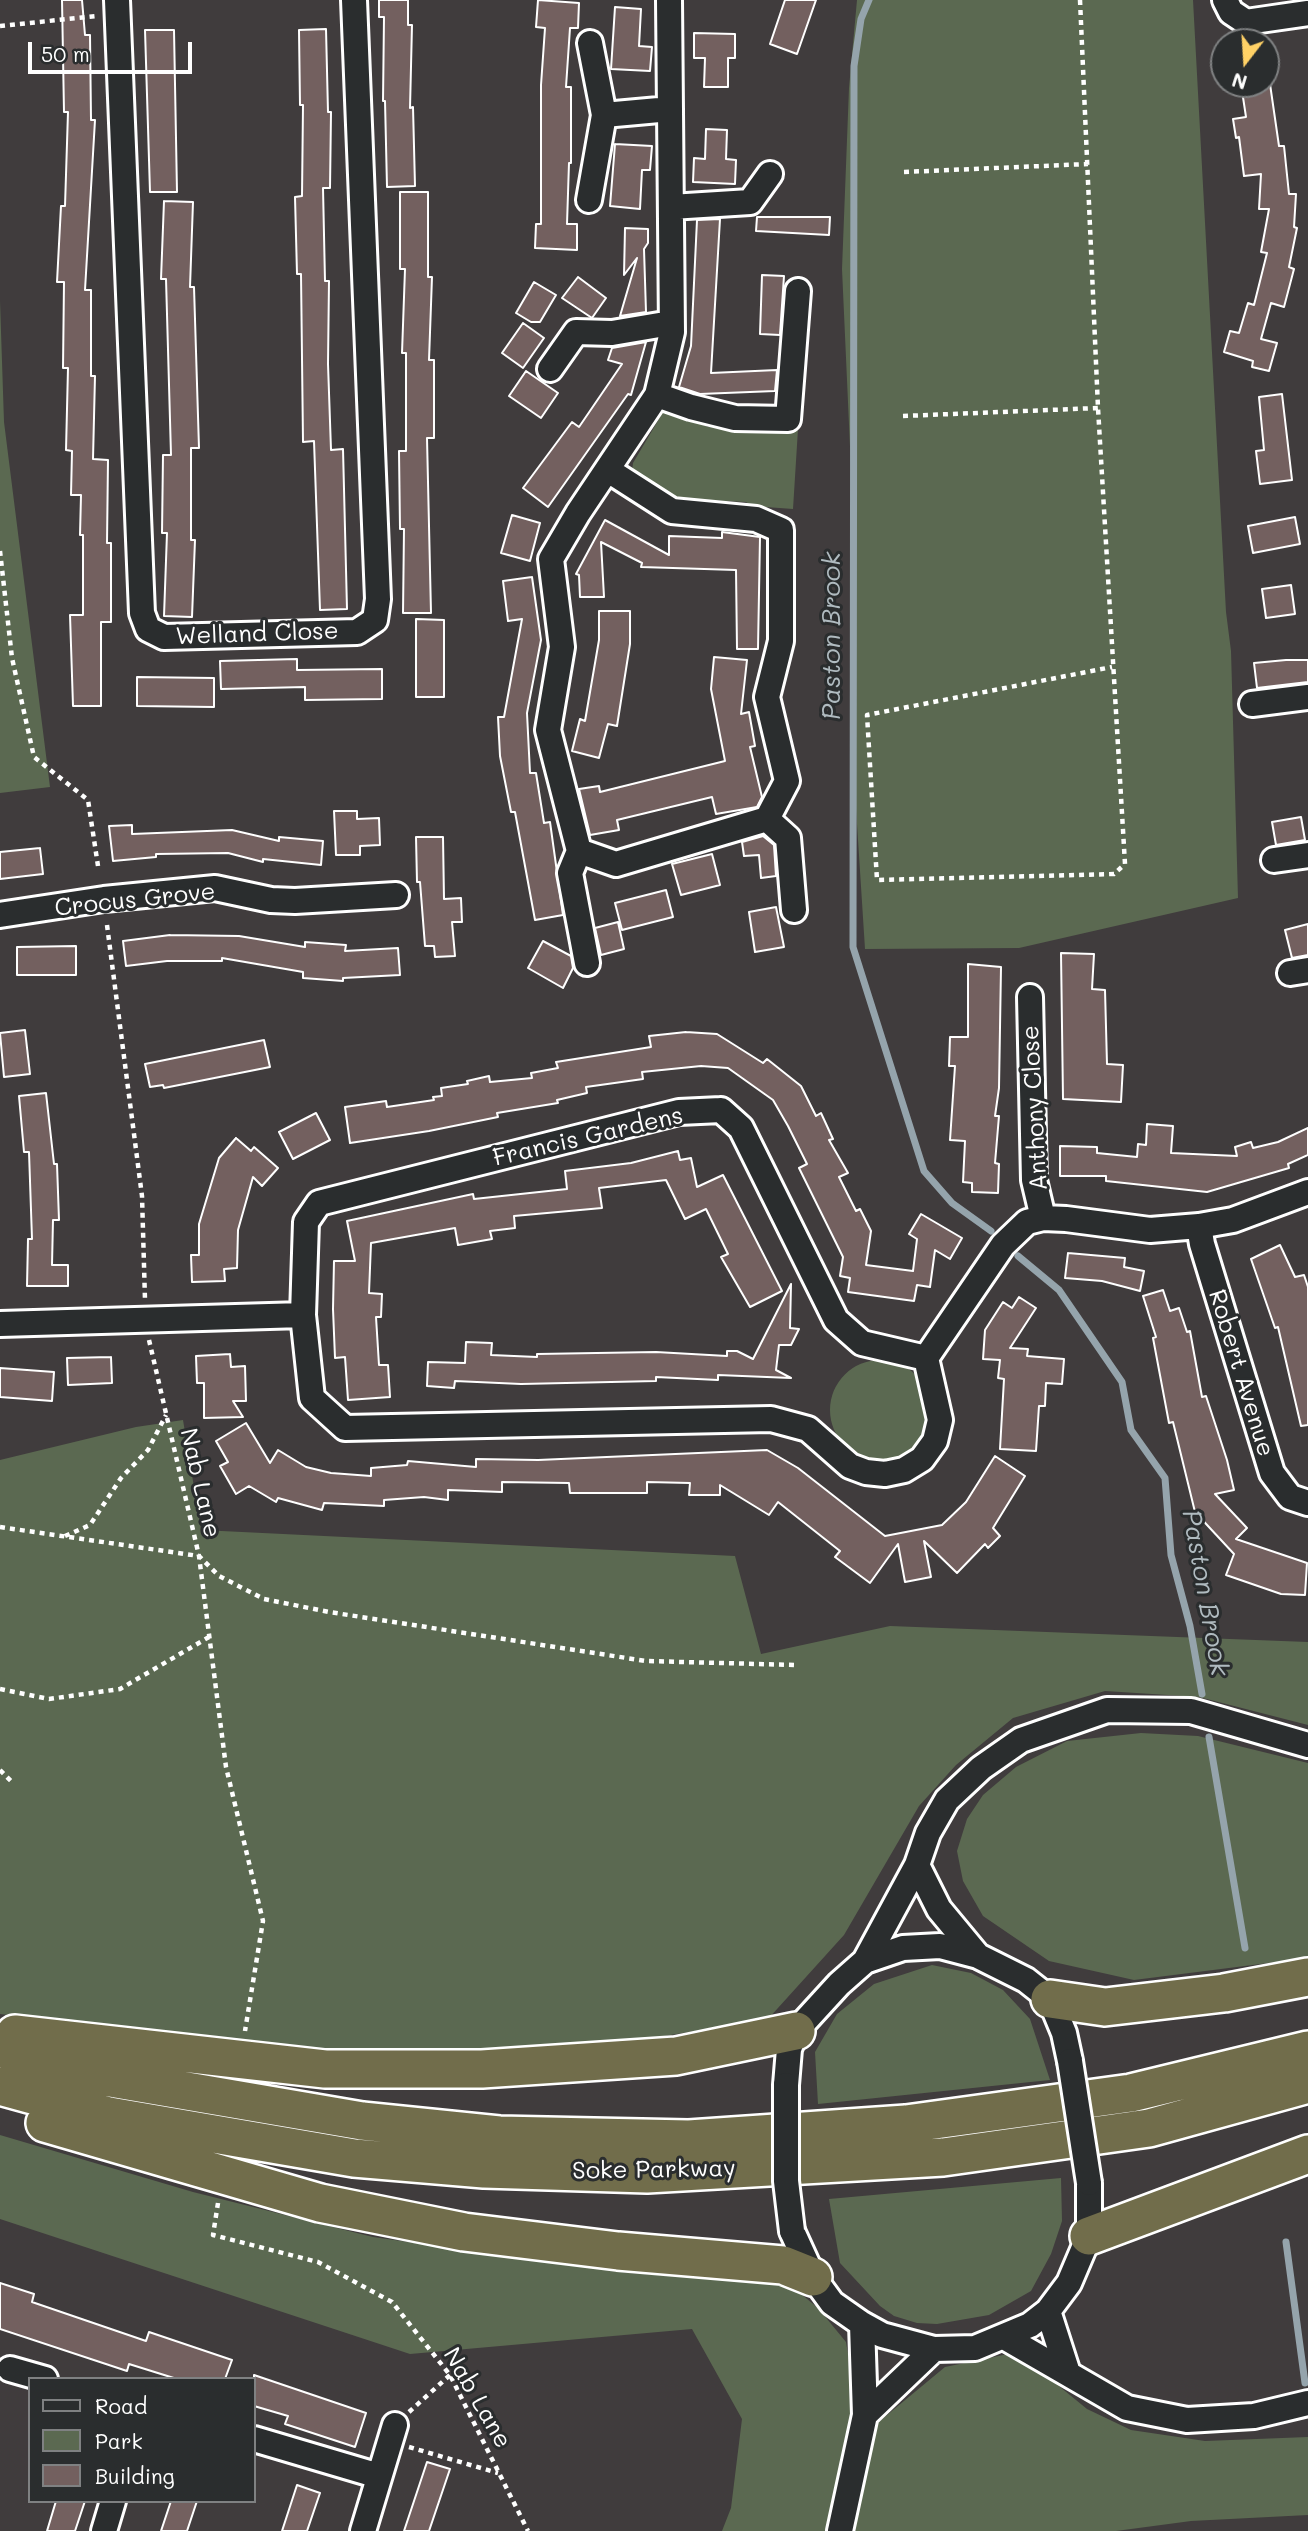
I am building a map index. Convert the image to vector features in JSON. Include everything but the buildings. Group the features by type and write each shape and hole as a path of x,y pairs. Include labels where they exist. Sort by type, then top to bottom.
{"highway":[{"path":"1050,1999 1105,2007 1224,1993 1308,1977"},
{"path":"0,2032 325,2069 482,2069 676,2056 796,2031"},
{"name":"Soke Parkway","path":"0,2048 99,2076 362,2121 499,2135 690,2139 906,2124 1117,2095 1308,2050"},
{"name":"Soke Parkway","path":"0,2086 109,2116 354,2158 484,2169 647,2174 943,2157 1149,2127 1308,2084"},
{"path":"0,2108 116,2145 333,2206 464,2232 618,2251 783,2265 813,2277"},
{"path":"1089,2236 1308,2154"}],"street":[{"name":"Welland Close","path":"117,7 142,613 148,629 164,637 357,632 375,620 378,599 354,0"},
{"path":"587,963 570,873 579,851 548,730 562,647 551,559 657,395 671,323 669,0"},
{"path":"1225,0 1231,12 1246,22 1308,13"},
{"path":"589,201 604,115 590,43"},
{"path":"604,115 670,109"},
{"path":"671,207 750,202 770,174"},
{"path":"657,395 735,418 788,419 798,291"},
{"path":"550,369 576,332 611,333 671,323"},
{"path":"579,851 616,864 767,819 787,781 767,697 781,641 780,530 756,519 672,512 608,470"},
{"path":"1252,704 1308,697"},
{"path":"767,819 788,838 794,910"},
{"path":"1274,860 1308,855"},
{"name":"Crocus Grove","path":"0,915 104,899 215,888 271,900 295,901 396,895"},
{"name":"Anthony Close","path":"1030,997 1034,1180 1044,1218"},
{"name":"Francis Gardens","path":"721,1110 741,1128 836,1320 862,1343 926,1358 940,1420 935,1441 922,1459 904,1470 885,1474 850,1466 808,1429 771,1419 345,1428 312,1398 303,1315 306,1222 318,1203 679,1112 721,1110"},
{"path":"926,1358 1003,1245 1027,1222 1044,1218 1150,1230 1199,1226 1233,1220 1308,1192"},
{"name":"Robert Avenue","path":"1199,1226 1202,1244 1272,1473 1290,1497 1308,1503"},
{"path":"0,1324 303,1315"},
{"path":"865,1961 903,1948 928,1946 940,1946 978,1955 1026,1980 1050,1999 1064,2033 1089,2183 1089,2236 1069,2283 1048,2311 1031,2326 1006,2338 975,2348 934,2349 882,2335 832,2303 813,2277 792,2231 786,2180 786,2085 789,2049 796,2031 839,1984 865,1961 918,1865 928,1833 947,1800 981,1768 1021,1740 1107,1710 1191,1712 1308,1745"},
{"path":"918,1865 939,1909 978,1955"},
{"path":"1048,2311 1067,2370"},
{"path":"840,2531 865,2415 862,2324"},
{"path":"1006,2338 1067,2370 1090,2388 1127,2408 1187,2420 1254,2416 1308,2403"},
{"path":"865,2415 934,2349"},
{"path":"10,2369 38,2377"},
{"path":"363,2531 392,2433"},
{"path":"256,2441 379,2476"},
{"path":"104,2531 112,2503"}],"path":[{"path":"1080,0 1098,408 1125,864 1114,874 877,880 867,715 1112,667"},
{"path":"0,26 117,7"},
{"path":"904,172 1088,164"},
{"path":"904,416 1098,408"},
{"path":"0,551 12,658 34,757 88,800 98,866"},
{"name":"Nab Lane","path":"107,925 142,1196 139,1320 149,1340 199,1556 226,1766 263,1921 244,2034"},
{"path":"64,1536 90,1525 121,1478 148,1450 166,1415"},
{"path":"0,1528 199,1556 219,1576 264,1599 329,1612 646,1661 796,1665"},
{"path":"0,1689 49,1699 120,1689 209,1637"},
{"path":"0,1770 14,1784"},
{"name":"Nab Lane","path":"218,2203 213,2235 318,2262 392,2302 450,2375 528,2531"},
{"path":"450,2375 392,2433 499,2473"}],"green space":[{"path":"857,0 1193,0 1226,612 1231,651 1238,898 1019,948 865,949 852,746 851,469 842,269 849,88"},
{"path":"0,301 4,422 50,787 0,793"},
{"path":"666,407 708,427 742,427 749,431 798,429 793,509 752,506 746,502 705,500 699,508 673,505 632,472 633,463"},
{"path":"880,1360 908,1368 922,1382 930,1410 922,1438 908,1452 880,1460 852,1452 838,1438 830,1410 838,1382 852,1368"},
{"path":"183,1420 201,1530 735,1556 761,1654 890,1626 1308,1642 1308,1725 1199,1697 1105,1691 1013,1718 956,1765 919,1806 844,1935 768,2019 640,2040 439,2056 255,2044 0,2014 0,1460 136,1427"},
{"path":"1141,1733 1198,1736 1308,1763 1308,1958 1134,1980 1049,1961 983,1916 963,1881 957,1851 967,1819 983,1795 1016,1767 1067,1741"},
{"path":"932,1965 971,1973 1003,1990 1030,2019 1050,2080 818,2104 815,2052 837,2014 874,1984"},
{"path":"0,2135 193,2192 373,2237 629,2273 789,2284 818,2308 846,2342 851,2371 851,2418 825,2531 722,2531 731,2508 742,2419 692,2329 410,2354 0,2219"},
{"path":"1061,2178 1062,2221 1051,2254 1031,2291 989,2315 937,2324 917,2323 894,2316 880,2306 840,2263 829,2199"},
{"path":"1008,2354 1054,2382 1087,2409 1131,2430 1205,2441 1308,2437 1308,2515 1191,2521 1116,2531 854,2531 875,2425 945,2367"}],"waterway":[{"name":"Paston Brook","path":"869,0 861,19 854,66 853,947 924,1171 952,1203 991,1231"},
{"name":"Paston Brook","path":"1018,1256 1059,1290 1122,1382 1131,1430 1165,1478 1171,1555 1190,1626 1202,1694"},
{"name":"Paston Brook","path":"1209,1737 1245,1948"},
{"name":"Paston Brook","path":"1286,2242 1305,2383"}]}
